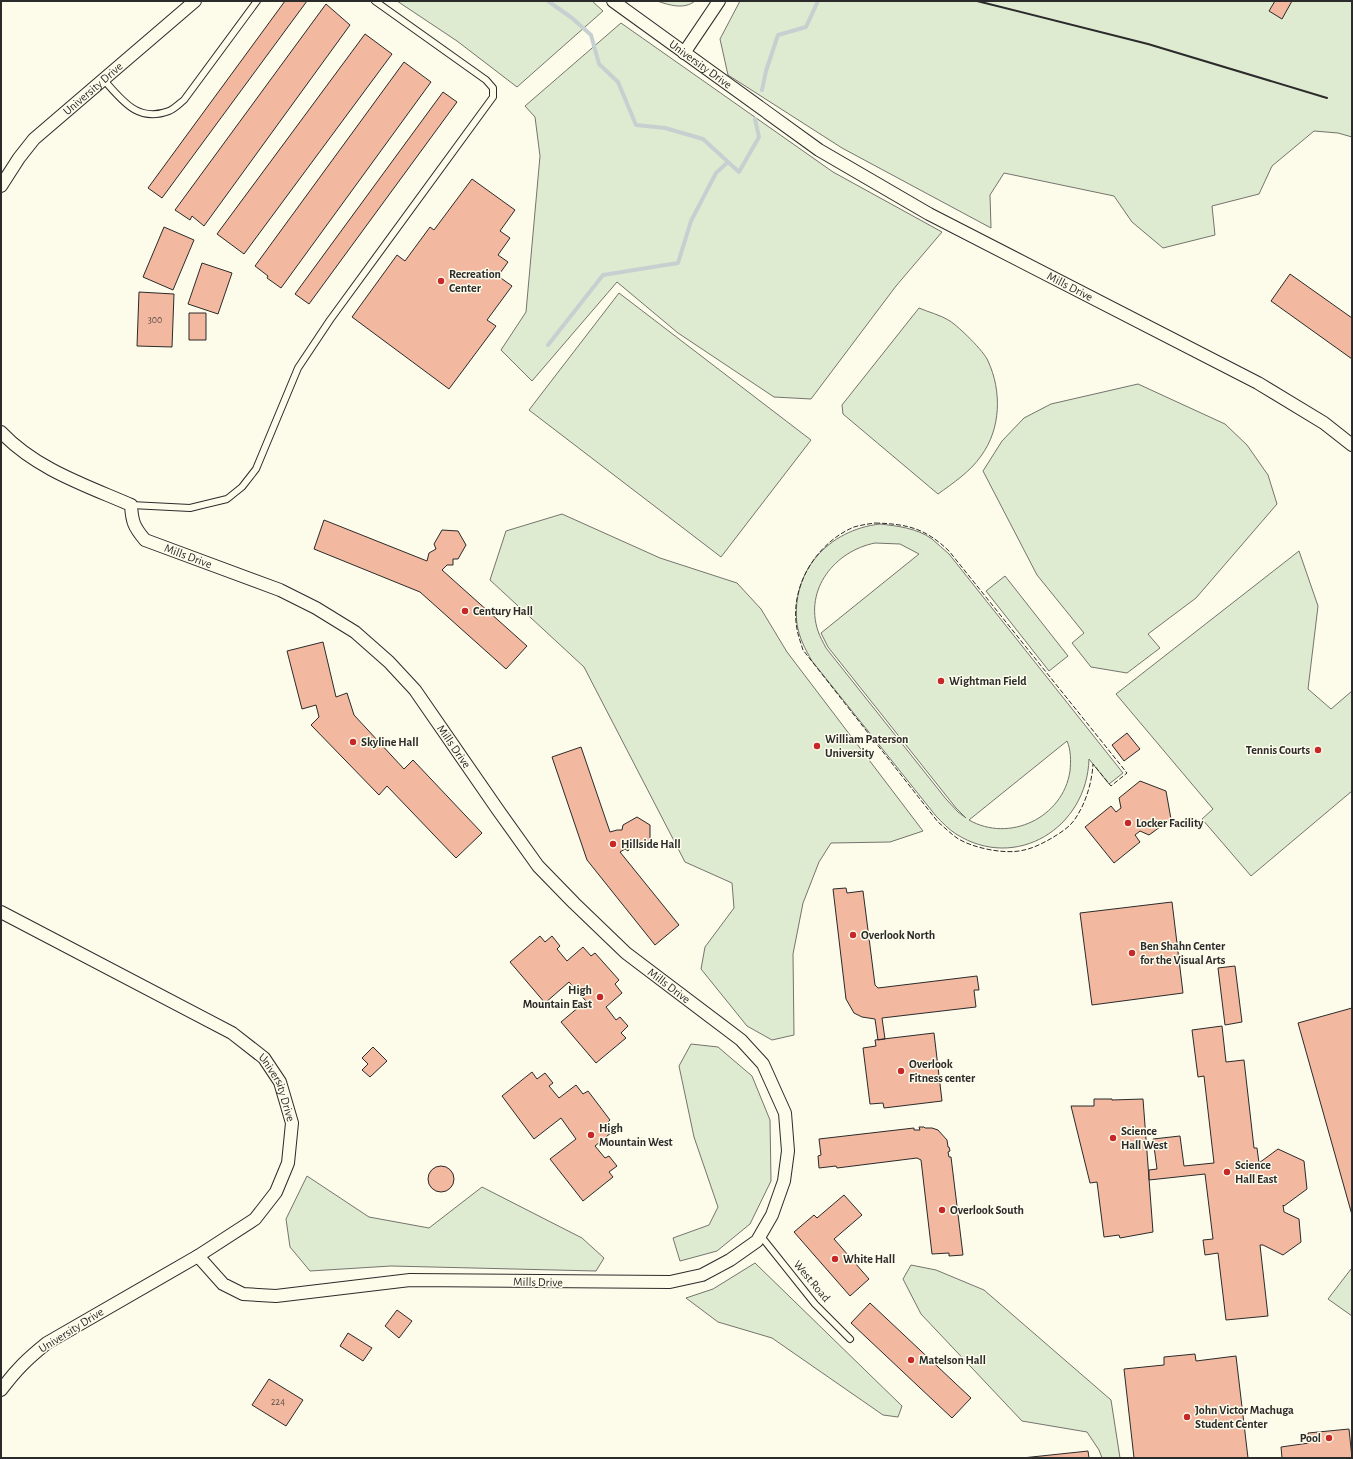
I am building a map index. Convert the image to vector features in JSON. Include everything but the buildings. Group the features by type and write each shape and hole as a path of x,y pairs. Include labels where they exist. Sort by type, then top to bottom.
{"street":[{"name":"University Drive","path":"1,186 19,158 34,139 195,1"},
{"name":"University Drive","path":"613,1 788,128"},
{"path":"684,53 719,1"},
{"name":"Mills Drive","path":"788,128 819,150 929,214 1258,383 1324,423 1352,445"},
{"path":"1,432 28,456 48,468 131,505"},
{"name":"Mills Drive","path":"131,505 132,519 136,530 145,540 280,590 316,608 355,632 389,662 415,690 498,810 543,871 626,953 742,1040 763,1064 785,1113 788,1151 784,1181 772,1215 757,1241 730,1260 702,1275 670,1282 410,1280 276,1296 243,1294 223,1284 198,1256"},
{"name":"University Drive","path":"1,912 232,1033 264,1058 280,1082 292,1123 288,1163 276,1192 255,1219 198,1256 47,1343 15,1371 1,1390"}],"lane":[{"path":"103,80 128,107 149,115 169,111 184,100 257,1"},
{"path":"131,505 190,508 227,500 242,487 256,469 298,368 330,320 493,97 493,88 486,80 375,1"},
{"name":"West Road","path":"760,1235 815,1304 850,1339"}],"green space":[{"path":"397,1 592,1 603,11 517,87 457,41"},
{"path":"657,1 695,1 691,4 676,6"},
{"path":"740,1 1352,1 1352,137 1338,133 1314,131 1272,166 1259,194 1212,206 1215,235 1163,248 1132,222 1114,196 1004,173 990,195 991,228 842,148 728,75 720,39"},
{"path":"621,23 833,172 942,232 896,286 811,399 774,397 678,333 617,282 532,381 501,350 526,312 540,156 535,117 525,106"},
{"path":"619,293 811,440 721,557 529,410"},
{"path":"919,308 939,315 950,321 977,346 988,361 996,385 996,422 988,445 972,467 938,494 843,414 842,405"},
{"path":"1138,384 1225,424 1247,445 1268,475 1277,504 1196,598 1148,634 1160,648 1127,673 1091,667 1072,643 1084,633 1037,575 983,471 1002,441 1024,418 1051,404"},
{"path":"562,514 660,558 737,583 761,609 787,652 923,831 890,842 831,843 819,862 803,903 793,954 794,1035 772,1040 747,1026 701,969 705,947 734,908 732,883 685,862 584,667 490,580 506,531"},
{"name":"Wightman Field","path":"880,524 920,532 932,539 949,554 1123,773 1109,784 1089,759 1085,784 1076,805 1062,823 1044,837 1024,845 1002,848 979,845 953,832 936,816 812,661 799,634 797,624 797,605 800,587 807,571 817,556 829,544 844,535 861,528","holes":["875,543 900,544 919,554 821,633 828,647 956,808 966,818 946,799 826,648 818,631 815,615 815,601 819,587 826,574 847,554 860,547","1067,741 1070,752 1070,771 1065,788 1057,802 1046,813 1032,822 1017,827 1001,829 985,826 969,820"]},
{"path":"1299,551 1318,606 1308,689 1331,709 1352,691 1352,791 1251,876 1202,819 1213,809 1116,694"},
{"path":"1005,576 1068,656 1049,671 986,591"},
{"path":"691,1044 718,1047 752,1076 770,1120 771,1181 750,1224 717,1251 680,1261 673,1238 709,1225 718,1207 694,1137 679,1066"},
{"path":"307,1176 369,1217 429,1228 482,1187 582,1238 604,1258 596,1271 391,1266 310,1271 290,1247 286,1219"},
{"path":"755,1263 902,1406 898,1417 883,1415 772,1338 718,1322 686,1298 713,1289"},
{"path":"911,1265 936,1270 984,1290 1111,1400 1120,1458 1102,1458 1099,1450 1087,1432 1022,1421 921,1314 903,1279"},
{"path":"1351,1269 1352,1270 1352,1316 1328,1299"}],"waterway":[{"path":"548,1 572,18 591,35 599,64 618,82 636,125 665,128 703,139 739,172 759,137 755,119"},
{"path":"762,90 766,71 778,35 806,27 818,1"},
{"path":"548,345 603,275 678,263 691,221 716,173 728,162"}],"fence":[{"path":"875,523 906,526 923,532 932,537 949,551 1127,773 1111,786 1093,764 1088,792 1079,813 1065,830 1052,838 1028,849 1008,852 980,848 963,842 954,836 938,822 803,650 797,632 796,613 797,598 808,568 817,555 840,534 854,527 875,523"}],"wall":[{"path":"977,1 1148,44 1327,98"}],"place":[{"name":"Recreation Center","path":"441,281"},
{"name":"Century Hall","path":"465,611"},
{"name":"Wightman Field","path":"941,681"},
{"name":"Skyline Hall","path":"353,742"},
{"name":"William Paterson University","path":"817,746"},
{"name":"Tennis Courts","path":"1318,750"},
{"name":"Locker Facility","path":"1128,823"},
{"name":"Hillside Hall","path":"613,844"},
{"name":"Overlook North","path":"853,935"},
{"name":"Ben Shahn Center for the Visual Arts","path":"1132,953"},
{"name":"High Mountain East","path":"600,997"},
{"name":"Overlook Fitness center","path":"901,1071"},
{"name":"High Mountain West","path":"591,1135"},
{"name":"Science Hall West","path":"1113,1138"},
{"name":"Science Hall East","path":"1227,1172"},
{"name":"Overlook South","path":"942,1210"},
{"name":"White Hall","path":"835,1259"},
{"name":"Matelson Hall","path":"911,1360"},
{"name":"John Victor Machuga Student Center","path":"1187,1417"},
{"name":"Pool","path":"1329,1438"}]}
